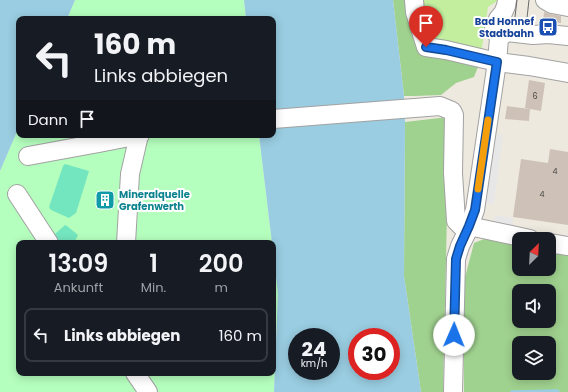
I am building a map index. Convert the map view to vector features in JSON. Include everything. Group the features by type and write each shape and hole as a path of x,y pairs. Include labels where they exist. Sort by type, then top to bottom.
{"street":[{"path":"414,0 415,12 426,47 497,62 568,73"},
{"path":"453,392 456,259 475,210 497,62 499,38 494,29 498,19 503,13 507,0"},
{"path":"545,0 552,4 568,6"},
{"path":"499,38 507,32 533,35 548,34 568,36"},
{"path":"276,119 440,106 452,111 454,115 453,173 456,221 468,229 512,236"},
{"path":"28,156 125,138"},
{"path":"126,240 130,174 139,138"},
{"path":"17,194 47,240"},
{"path":"556,244 568,246"},
{"path":"136,376 148,392"}],"green space":[{"path":"75,0 244,0 246,16 68,16"},
{"path":"393,0 409,0 421,51 480,62 474,77 456,83 441,95 404,96"},
{"path":"417,0 499,0 488,7 481,55 434,45"},
{"path":"448,117 443,392 421,392 404,276 405,122"},
{"path":"16,134 16,138 259,138 272,240 16,240 16,376 275,376 274,392 0,392 0,171"},
{"path":"65,164 89,171 76,213 69,218 51,210 49,207"},
{"path":"65,225 78,235 76,240 48,240"},
{"path":"484,239 512,243 512,276 556,276 556,250 568,253 568,392 464,392 463,285 474,243"},
{"path":"276,277 278,293 276,342"}],"shaded area":[{"path":"496,134 503,135 494,204 486,203"},
{"path":"495,215 513,218 512,227 494,224"}],"water":[{"path":"0,0 75,0 68,16 16,16 16,134 0,171"},
{"path":"244,0 393,0 404,96 404,276 421,392 274,392 275,376 276,376 278,293 276,277 276,240 272,240 259,138 276,138 276,16 246,16"}],"building":[{"path":"544,12 561,16 561,23 543,22"},
{"path":"529,80 545,83 541,111 525,108"},
{"path":"507,106 530,109 529,121 505,119"},
{"path":"550,149 568,152 568,225 513,217 521,159 548,163"},
{"name":"Mineralquelle Grafenwerth","path":"100,191 115,199 110,208 95,201"}],"waterway":[{"path":"512,392 558,392"}],"tram line":[{"path":"515,17 517,0"},
{"path":"527,18 529,0"}],"slow traffic":[{"path":"478,189 488,120"}],"place":[{"name":"Bad Honnef Stadtbahn","path":"548,27"},
{"name":"Mineralquelle Grafenwerth","path":"105,200"}],"route":[{"path":"426,47 497,62 475,210 456,259 454,335"}]}
